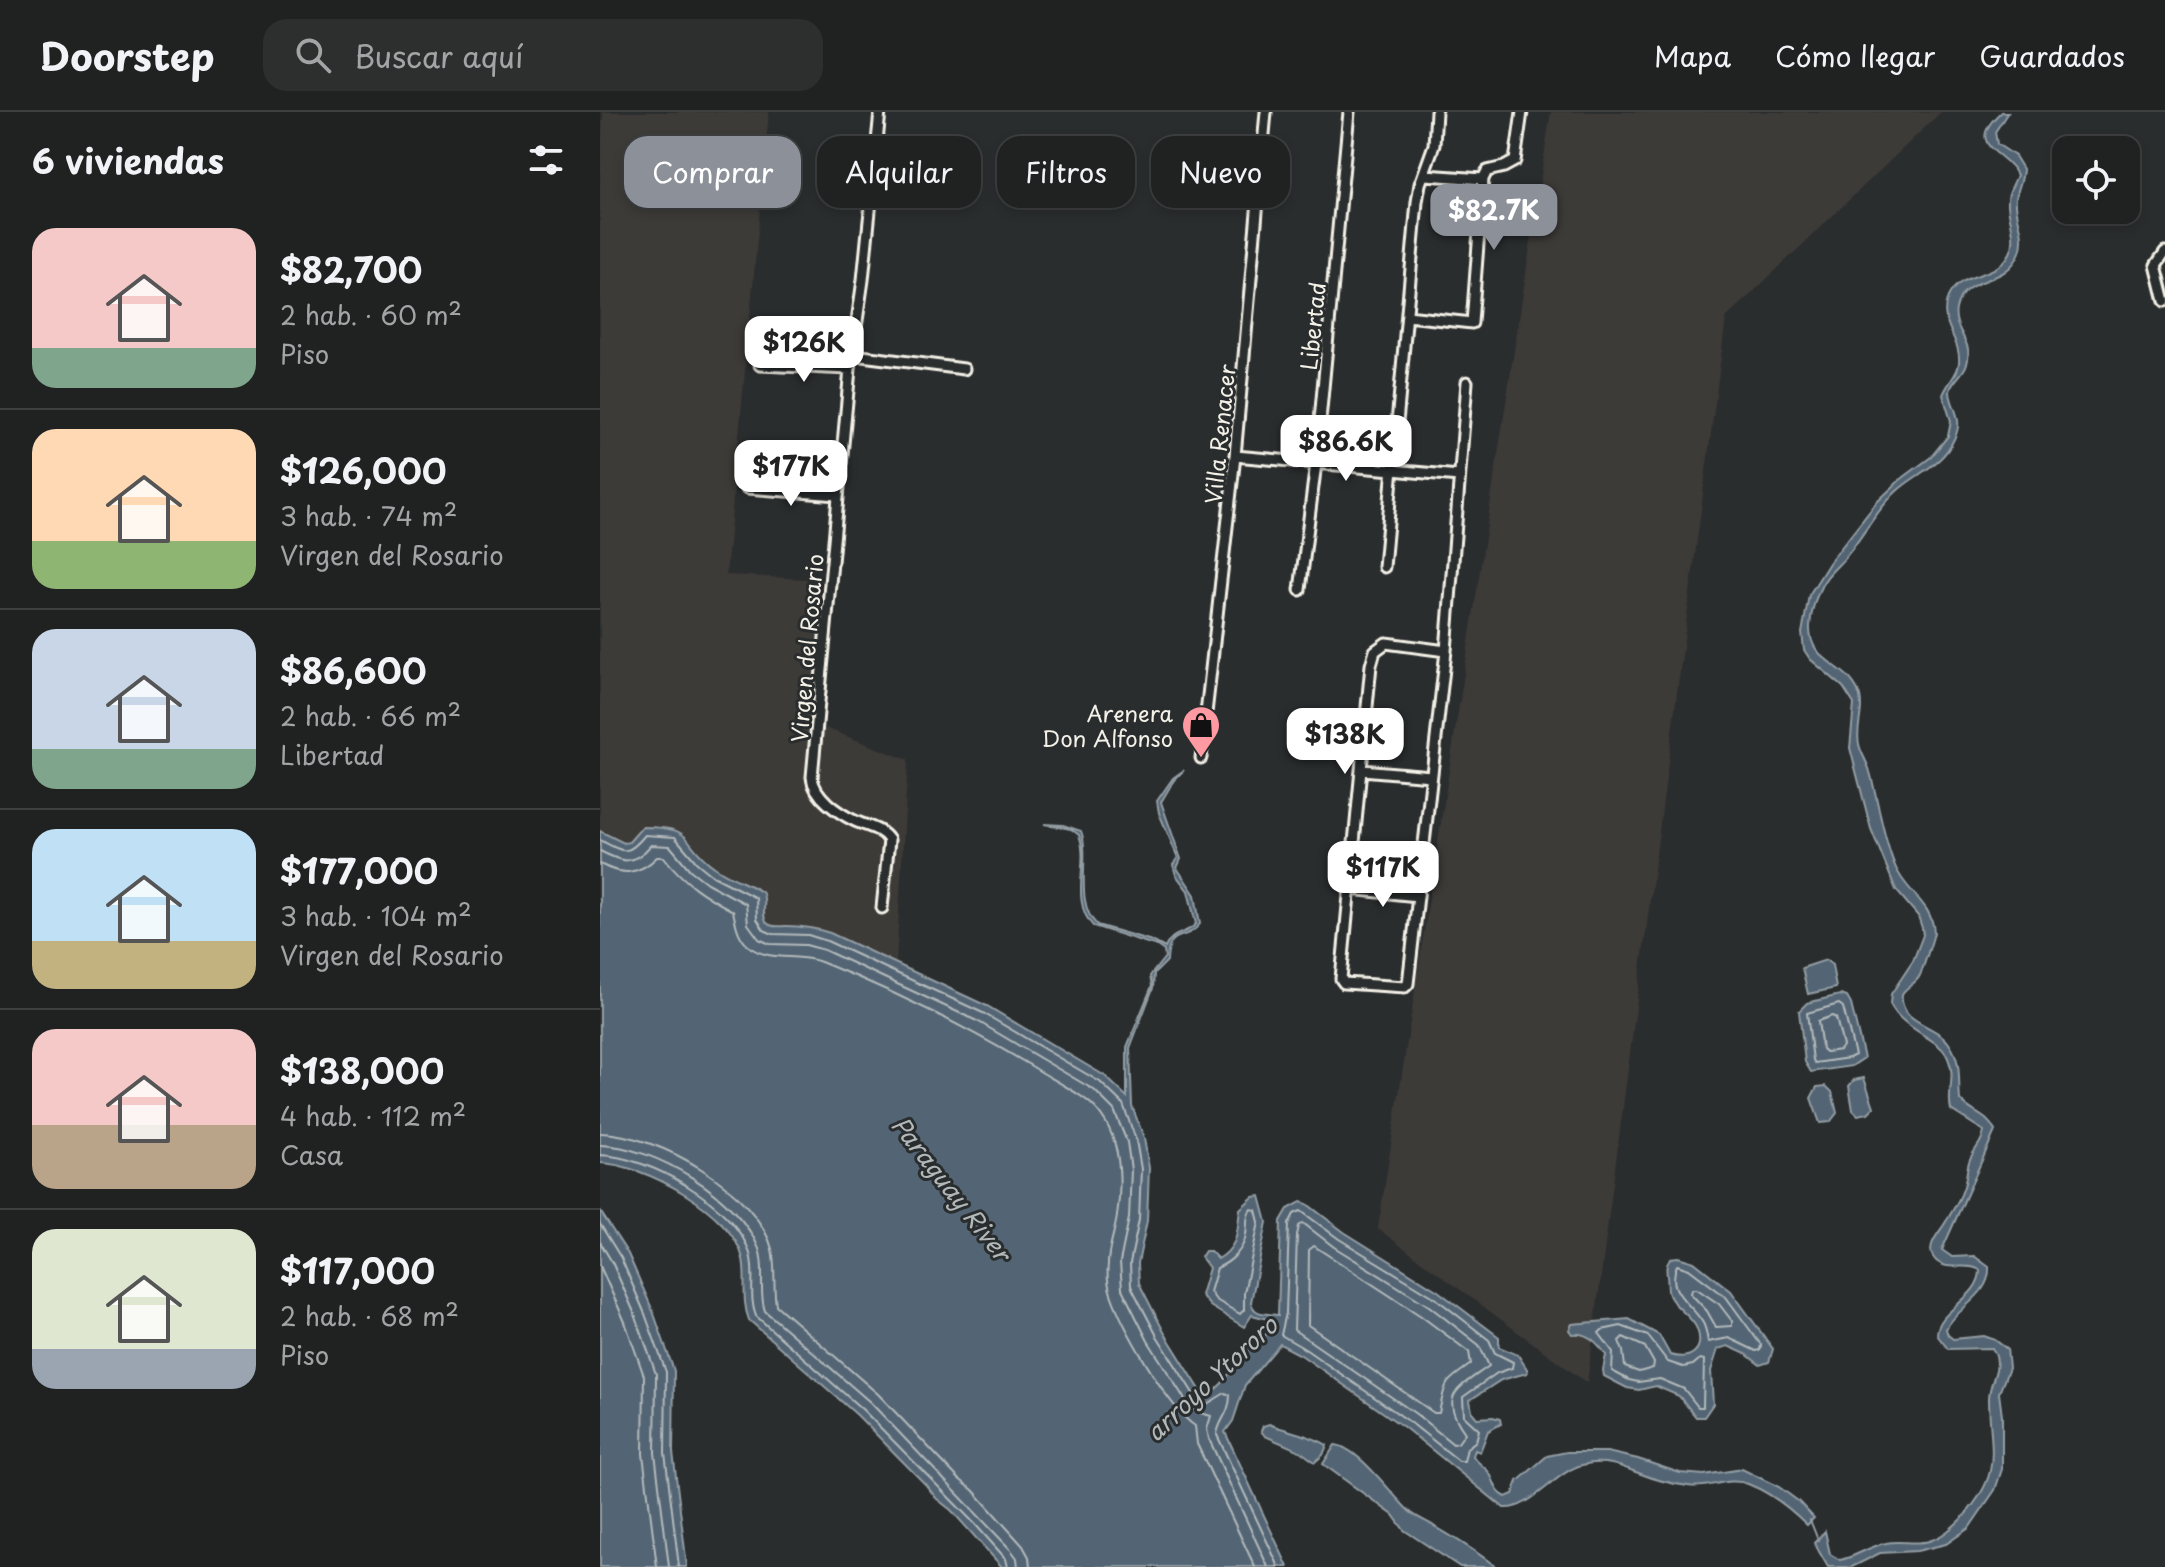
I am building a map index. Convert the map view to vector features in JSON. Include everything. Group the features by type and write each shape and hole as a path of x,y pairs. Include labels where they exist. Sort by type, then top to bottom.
{"street":[{"name":"Virgen del Rosario","path":"880,112 850,369 812,777 817,792 833,807 854,821 886,835 889,840 882,908"},
{"name":"Villa Renacer","path":"1201,758 1235,456 1266,112"},
{"name":"Libertad","path":"1300,590 1316,463 1349,112"},
{"path":"1384,567 1417,202 1434,145 1436,112"},
{"path":"1407,316 1472,323 1483,179 1487,171 1515,161 1522,112"},
{"path":"1425,175 1483,179"},
{"path":"2165,252 2156,265 2165,301"},
{"path":"854,355 964,369"},
{"path":"760,365 850,369"},
{"path":"1446,651 1386,643 1375,651 1371,665 1341,979 1344,983 1407,986 1446,651 1467,382"},
{"path":"1235,456 1459,476"},
{"path":"747,488 838,495"},
{"path":"1362,770 1431,776"},
{"path":"1350,889 1418,896"}],"shaded area":[{"path":"603,112 769,112 767,136 624,136 624,208 760,208 726,575 826,580 815,724 908,760 896,963 810,927 767,923 762,892 718,869 698,852 638,829 629,843 600,831 600,182"},
{"path":"1551,112 1941,112 1726,318 1587,1383 1378,1229"}],"water":[{"path":"2001,112 2008,112 1995,132 1997,144 2015,156 2023,169 2016,198 2022,245 2014,264 1995,277 1976,284 1960,297 1956,320 1968,349 1968,357 1950,392 1958,419 1957,432 1943,456 1890,498 1825,580 1814,604 1810,626 1815,647 1845,674 1858,691 1861,704 1859,744 1869,769 1891,854 1899,875 1923,905 1932,922 1934,932 1922,970 1902,994 1903,1004 1912,1018 1937,1032 1950,1045 1958,1065 1960,1100 1988,1121 1995,1131 1942,1250 1952,1257 1974,1256 1989,1267 1985,1285 1946,1329 1953,1339 1984,1336 2007,1349 2009,1368 1999,1393 2002,1469 1995,1490 1969,1528 1946,1544 1917,1551 1880,1553 1852,1567 1828,1567 1814,1543 1825,1531 1830,1554 1840,1560 1880,1544 1924,1542 1944,1534 1976,1501 1992,1461 1989,1400 1996,1355 1992,1348 1948,1349 1937,1335 1944,1318 1973,1289 1980,1270 1943,1265 1931,1252 1934,1239 1960,1198 1969,1163 1984,1131 1951,1110 1952,1077 1946,1054 1903,1020 1890,1004 1891,994 1913,961 1923,935 1922,928 1918,916 1896,890 1871,829 1850,748 1854,704 1843,687 1810,659 1804,650 1802,633 1809,595 1829,563 1877,502 1931,457 1948,436 1951,421 1943,395 1957,371 1959,353 1945,314 1948,297 1961,283 2004,262 2012,246 2008,198 2017,175 1986,141 1990,124"},
{"name":"Paraguay River","path":"1184,770 1161,802 1181,859 1177,868 1195,895 1200,924 1171,943 1167,961 1154,974 1153,988 1130,1048 1132,1106 1144,1138 1149,1168 1147,1221 1138,1263 1139,1283 1164,1332 1204,1396 1222,1383 1243,1355 1276,1324 1252,1315 1244,1327 1210,1306 1201,1295 1209,1268 1201,1257 1205,1251 1210,1251 1218,1259 1230,1249 1236,1237 1240,1209 1253,1197 1260,1196 1267,1222 1251,1302 1258,1312 1278,1315 1281,1221 1288,1209 1301,1202 1438,1291 1499,1337 1499,1347 1518,1355 1527,1373 1501,1380 1470,1400 1472,1412 1477,1418 1500,1419 1501,1424 1488,1431 1480,1452 1475,1450 1473,1456 1490,1474 1502,1495 1513,1494 1518,1481 1547,1456 1567,1452 1607,1452 1680,1473 1704,1475 1742,1469 1779,1487 1798,1501 1814,1518 1807,1525 1779,1501 1748,1484 1682,1485 1605,1463 1590,1463 1572,1469 1524,1503 1504,1508 1405,1428 1301,1355 1280,1344 1245,1385 1233,1421 1225,1432 1288,1567 1002,1567 951,1510 857,1415 749,1320 745,1305 743,1259 736,1241 723,1224 705,1208 662,1181 618,1165 600,1163 600,831 624,843 629,842 642,827 680,833 716,868 762,892 764,916 769,925 830,933 987,1006 1105,1076 1127,1097 1127,1047 1152,986 1150,976 1165,957 1164,951 1093,926 1082,905 1082,846 1079,835 1071,829 1044,824 1063,825 1081,831 1086,904 1097,925 1152,941 1165,948 1172,938 1196,924 1188,891 1176,875 1173,865 1178,858 1157,801 1173,778"},
{"path":"1826,960 1832,965 1836,988 1808,994 1802,968"},
{"path":"1840,995 1847,997 1851,1004 1864,1058 1852,1066 1811,1072 1805,1062 1799,1011 1807,1003"},
{"path":"1864,1078 1874,1107 1868,1113 1858,1115 1853,1110 1849,1086 1854,1080"},
{"path":"1826,1086 1832,1092 1837,1113 1830,1122 1820,1123 1811,1098 1817,1087"},
{"path":"600,1211 628,1254 653,1311 674,1371 673,1452 687,1567 600,1567"},
{"path":"1670,1258 1694,1262 1731,1291 1773,1349 1769,1362 1760,1365 1728,1346 1718,1349 1711,1371 1713,1404 1704,1417 1696,1417 1679,1396 1656,1386 1639,1390 1627,1388 1604,1376 1606,1355 1603,1351 1588,1337 1572,1334 1569,1330 1572,1324 1629,1319 1659,1335 1670,1355 1684,1357 1694,1352 1699,1343 1697,1329 1668,1291 1667,1265"},
{"path":"1269,1424 1327,1445 1323,1455 1315,1462 1300,1451 1265,1436 1261,1431 1263,1426"},
{"path":"1335,1445 1364,1462 1411,1512 1496,1567 1460,1567 1404,1530 1393,1515 1323,1464"}],"waterway":[{"name":"arroyo Ytororo","path":"1810,1520 1818,1540"}],"place":[{"name":"Arenera Don Alfonso","path":"1201,759"}]}
